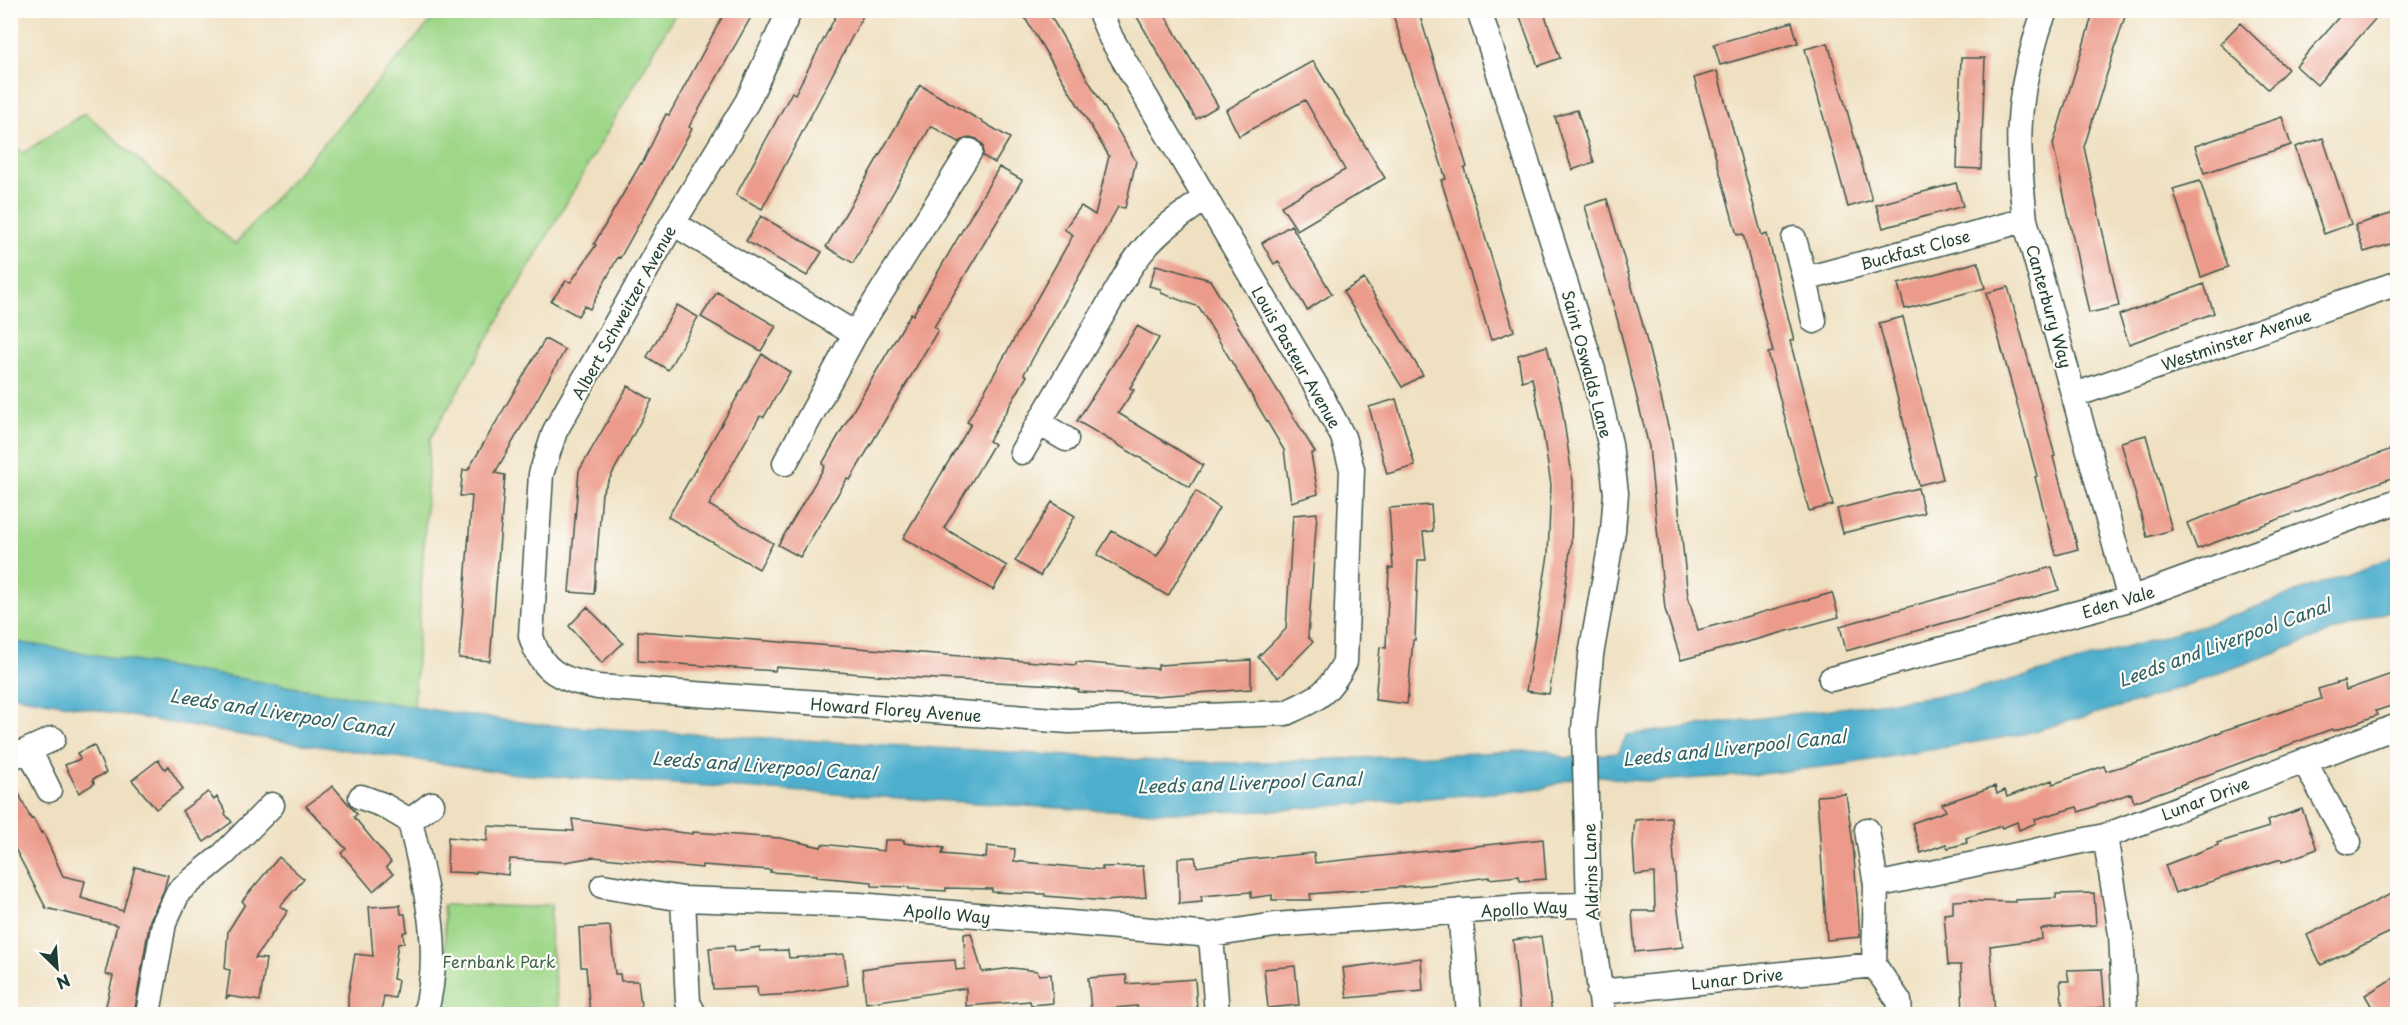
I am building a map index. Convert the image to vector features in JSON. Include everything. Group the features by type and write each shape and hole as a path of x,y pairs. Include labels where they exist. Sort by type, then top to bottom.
{"street":[{"name":"Albert Schweitzer Avenue","path":"531,636 541,474 555,431 673,223 747,102 790,10"},
{"name":"Louis Pasteur Avenue","path":"1099,10 1111,38 1316,386 1342,437 1352,470 1345,662 1332,686 1313,700 1287,713"},
{"name":"Saint Oswalds Lane","path":"1479,10 1589,359 1610,444 1616,493 1613,531 1591,655 1584,729"},
{"name":"Canterbury Way","path":"2042,12 2025,72 2019,119 2018,160 2025,220 2130,599"},
{"path":"785,463 855,334 970,151"},
{"path":"1022,452 1131,266 1147,244 1162,229 1206,198"},
{"name":"Buckfast Close","path":"1805,279 2025,220"},
{"path":"673,223 855,334"},
{"path":"1794,239 1814,321"},
{"name":"Westminster Avenue","path":"2074,395 2397,283"},
{"path":"1039,423 1066,439"},
{"name":"Eden Vale","path":"1831,679 2130,599 2397,501"},
{"name":"Howard Florey Avenue","path":"531,636 536,654 547,668 565,680 598,687 1069,721 1287,713"},
{"name":"Lunar Drive","path":"1876,885 2105,836 2397,726"},
{"name":"Aldrins Lane","path":"1584,729 1589,905 1601,1003"},
{"path":"49,790 20,754 53,739"},
{"path":"2304,761 2349,842"},
{"path":"361,797 383,805 410,821 427,889 432,928 432,988 424,1014"},
{"path":"410,821 432,804"},
{"path":"147,1014 165,923 179,891 224,854 272,805"},
{"path":"1867,830 1876,885 1874,965 1899,1001 1900,1014"},
{"path":"2105,836 2121,934 2125,1014"},
{"name":"Apollo Way","path":"603,886 683,898 859,905 1211,935 1275,926 1460,911 1589,905"},
{"path":"683,898 688,1002 694,1014"},
{"name":"Apollo Way","path":"1460,911 1469,1014"},
{"path":"1211,935 1217,1014"},
{"name":"Lunar Drive","path":"1601,1003 1874,965"}],"green space":[{"path":"440,11 677,11 430,439 414,707 11,641 10,141 23,153 85,113 235,244"},
{"name":"Fernbank Park","path":"551,904 550,941 559,1014 436,1014 445,974 443,905 535,907"}],"water":[{"name":"Leeds and Liverpool Canal","path":"2398,555 2397,608 2151,698 2023,734 1847,764 1752,775 1652,781 1624,780 1603,776 1572,778 1541,789 1265,811 1166,812 1076,809 516,774 247,736 11,695 10,641 452,713 544,725 1158,761 1240,763 1546,750 1565,758 1618,753 1627,735 1967,692 2220,620"}],"building":[{"path":"726,10 755,10 689,127 692,129 620,258 618,257 590,309 584,306 578,316 551,301 566,281 571,282 596,245 594,244 642,164 666,114 669,115"},
{"path":"839,10 866,10 762,209 736,195 792,92 795,94"},
{"path":"1020,10 1047,10 1136,161 1125,208 1118,207 1024,374 1027,376 989,441 994,444 944,528 1007,566 993,590 903,538 971,424 967,422 1073,235 1064,229 1081,206 1095,215 1109,156"},
{"path":"1133,10 1162,10 1218,106 1196,119"},
{"path":"1408,10 1418,10 1467,167 1464,168 1514,331 1491,340 1441,180 1446,179 1393,15"},
{"path":"1530,10 1543,10 1560,58 1538,66 1519,14"},
{"path":"2094,10 2127,10 2084,147 2119,306 2089,313 2053,144"},
{"path":"2345,10 2383,10 2317,85 2296,66"},
{"path":"1792,22 1798,43 1720,65 1714,44"},
{"path":"2240,23 2288,69 2268,89 2220,44"},
{"path":"1828,43 1872,200 1848,207 1805,49"},
{"path":"1961,58 1985,58 1981,169 1957,168"},
{"path":"1313,61 1385,178 1297,230 1281,206 1345,170 1305,100 1239,136 1226,110"},
{"path":"1717,71 1762,236 1767,234 1794,340 1790,341 1833,505 1809,511 1768,353 1773,352 1743,234 1737,235 1694,78"},
{"path":"920,85 1010,138 995,163 983,156 983,145 977,139 970,137 959,142 931,126 853,263 826,247"},
{"path":"1577,110 1594,162 1572,170 1555,117"},
{"path":"2282,117 2291,145 2204,173 2195,146"},
{"path":"2323,138 2351,224 2324,234 2295,147"},
{"path":"999,167 1022,180 934,327 938,330 850,480 847,479 800,557 778,545 825,466 822,464 848,419 911,313 913,315"},
{"path":"2200,181 2228,267 2201,277 2173,189"},
{"path":"1956,183 1963,206 1883,228 1876,205"},
{"path":"1607,199 1642,322 1672,442 1688,597 1698,630 1832,593 1839,617 1681,660 1665,609 1649,447 1618,322 1585,206"},
{"path":"2397,212 2397,242 2364,252 2355,225"},
{"path":"761,216 822,252 807,276 746,241"},
{"path":"1291,225 1332,294 1307,310 1278,261 1274,264 1262,243"},
{"path":"1978,262 1985,288 1905,309 1898,284"},
{"path":"1156,265 1210,280 1315,452 1311,454 1318,494 1291,502 1284,450 1199,307 1161,293 1161,289 1149,286"},
{"path":"1364,279 1423,375 1402,387 1343,292"},
{"path":"2204,284 2214,313 2129,344 2119,315"},
{"path":"2008,287 2078,549 2056,555 2035,477 2037,476 1986,293"},
{"path":"717,292 776,326 761,351 701,317"},
{"path":"677,305 698,317 668,370 647,357"},
{"path":"1903,317 1943,479 1919,485 1879,323"},
{"path":"1137,326 1159,338 1130,388 1134,390 1118,413 1203,465 1190,487 1077,421"},
{"path":"545,339 565,350 495,473 505,475 490,661 459,658 472,496 460,496 463,470 468,470"},
{"path":"1547,346 1561,402 1573,482 1571,543 1549,694 1526,691 1548,555 1551,485 1532,378 1522,381 1518,355"},
{"path":"762,354 790,372 764,417 760,416 709,505 773,543 759,569 668,517"},
{"path":"628,386 652,400 602,493 594,594 569,592 579,471"},
{"path":"1396,399 1415,466 1387,474 1369,407"},
{"path":"2146,435 2172,530 2147,537 2121,442"},
{"path":"2397,447 2397,476 2197,549 2187,523"},
{"path":"1918,488 1924,513 1843,533 1837,509"},
{"path":"1196,491 1219,508 1168,596 1097,555 1112,531 1157,556"},
{"path":"1052,502 1075,516 1040,576 1015,561"},
{"path":"1431,505 1433,531 1423,532 1426,560 1418,560 1415,640 1413,640 1407,704 1375,700 1380,647 1386,648 1389,568 1393,568 1389,508"},
{"path":"1317,513 1308,637 1313,642 1278,678 1258,657 1286,629 1293,515"},
{"path":"2052,567 2059,590 1846,651 1840,626"},
{"path":"587,607 623,643 602,663 569,626"},
{"path":"638,631 1076,665 1076,662 1158,669 1158,665 1251,660 1251,689 1155,696 1078,692 1079,690 1056,685 899,677 776,667 775,671 638,661"},
{"path":"2397,672 2397,704 2376,711 2378,715 2333,731 2332,729 2134,802 2131,793 2079,812 2077,807 2035,819 2036,823 2019,830 2017,822 1966,838 1967,843 1948,848 1946,844 1921,853 1912,823 1946,811 1942,804 1995,786 1997,794 2005,790 2007,797 2052,780 2053,784 2104,766 2106,771 2174,751 2225,730 2321,699 2318,689 2344,681 2346,690"},
{"path":"94,745 106,773 93,779 94,784 79,793 65,765 80,759 77,753"},
{"path":"158,760 165,769 168,766 183,789 156,809 132,780"},
{"path":"10,775 31,819 33,818 41,833 43,832 63,876 85,881 81,898 123,911 135,867 168,875 164,890 150,920 134,1014 104,1014 113,976 105,974 117,925 46,908 10,839"},
{"path":"333,786 357,814 354,817 391,862 386,867 393,874 373,891 341,853 346,849 306,806"},
{"path":"208,792 214,800 217,797 225,814 232,822 204,842 182,811"},
{"path":"1846,794 1853,844 1860,937 1827,940 1817,796"},
{"path":"2302,809 2317,849 2282,862 2281,859 2175,893 2165,865 2218,845 2217,843 2269,827 2267,821"},
{"path":"1671,817 1677,903 1683,947 1635,952 1632,911 1655,911 1654,873 1635,875 1633,844 1635,820"},
{"path":"572,819 693,834 693,832 780,838 821,847 822,844 884,851 885,840 904,840 904,843 944,848 942,854 986,858 987,846 1015,849 1014,861 1103,870 1102,867 1143,866 1146,897 1106,901 1045,896 1045,894 992,892 992,889 946,888 946,891 909,889 909,887 872,886 872,882 817,877 817,875 770,872 771,870 702,865 702,868 594,857 565,862 510,859 508,875 476,871 476,873 447,872 448,837 487,841 488,826 574,831"},
{"path":"1543,839 1546,879 1520,881 1519,876 1489,879 1489,877 1429,885 1310,894 1311,900 1272,900 1272,895 1251,898 1251,892 1201,896 1202,902 1179,904 1178,858 1195,857 1197,867 1314,853 1315,863"},
{"path":"279,857 304,879 280,906 288,911 255,958 266,959 260,1001 228,996 226,999 230,970 225,969 228,931 245,904 242,901"},
{"path":"2397,891 2397,929 2321,965 2307,935"},
{"path":"2094,893 2096,925 2041,929 2042,939 1990,946 1995,1014 1963,1014 1961,965 1948,965 1944,914 1953,913 1953,901 2016,902 2015,900 2056,898 2056,894"},
{"path":"400,905 401,914 405,914 407,931 403,933 404,943 398,944 393,979 398,980 395,998 384,996 381,1014 348,1014 348,995 355,954 373,956 369,907"},
{"path":"610,926 615,974 620,974 621,981 638,981 642,1014 590,1014 586,967 581,967 579,928"},
{"path":"971,933 982,972 1012,968 1037,971 1039,975 1051,974 1053,1003 1031,1005 1030,1001 966,1006 966,988 866,1003 862,969 955,960 956,970 965,969 964,934"},
{"path":"1541,936 1552,1014 1520,1014 1513,940"},
{"path":"734,946 735,951 760,947 760,951 788,950 789,958 844,954 848,985 793,994 758,996 757,987 713,989 709,948"},
{"path":"1421,958 1423,991 1347,998 1343,968"},
{"path":"1295,966 1299,1005 1268,1008 1264,969"},
{"path":"2102,969 2105,1007 2063,1012 2060,981 2069,981 2067,970"},
{"path":"1126,975 1127,984 1195,979 1197,1009 1148,1014 1139,1014 1137,1006 1091,1010 1088,978"},
{"path":"2397,976 2397,1014 2376,1014 2365,995"}]}
